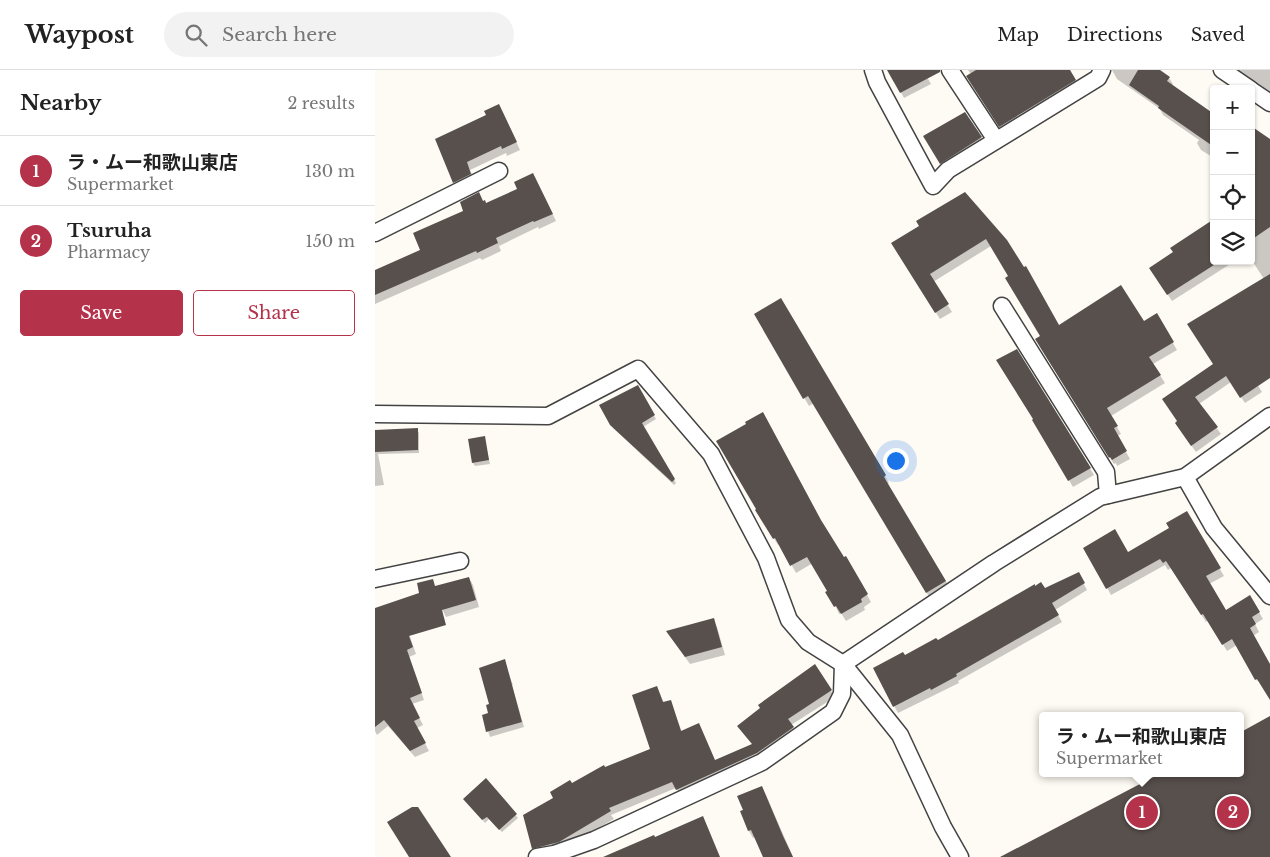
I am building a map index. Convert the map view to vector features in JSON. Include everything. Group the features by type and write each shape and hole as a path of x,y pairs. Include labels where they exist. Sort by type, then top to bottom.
{"street":[{"path":"873,70 877,82 933,186 948,170 1097,78 1103,70"},
{"path":"950,70 996,140"},
{"path":"1222,70 1244,85"},
{"path":"1255,92 1270,102"},
{"path":"375,233 499,171"},
{"path":"1003,306 1106,472 1108,495"},
{"path":"375,414 548,416 638,369 711,454 766,558 789,620 808,642 843,664 900,735 943,827 960,857"},
{"path":"843,664 994,563 1100,496 1185,477 1270,416"},
{"path":"1185,477 1214,528 1270,596"},
{"path":"375,579 460,561"},
{"path":"537,857 556,855 594,840 762,762 833,712 842,694 843,664"}],"building":[{"path":"887,70 940,70 940,72 900,93"},
{"path":"976,70 1070,70 1076,80 999,127 966,76"},
{"path":"1138,70 1160,70 1170,77 1167,81 1210,111 1210,144 1158,108 1159,106 1129,85"},
{"path":"499,104 517,142 502,149 501,146 467,162 471,174 453,183 435,139 486,115 484,111"},
{"path":"965,112 982,137 940,164 923,136"},
{"path":"1255,129 1270,139 1270,227 1255,237"},
{"path":"533,173 553,214 496,238 498,243 477,253 476,251 375,295 375,270 420,250 413,233 463,211 460,202 479,192 486,203 517,189 514,182"},
{"path":"965,192 1007,240 1024,267 1026,266 1059,325 1121,285 1144,321 1157,313 1174,342 1149,357 1161,375 1107,408 1118,426 1114,428 1127,451 1112,460 1035,339 1040,336 1005,278 1008,276 986,239 930,274 949,304 935,313 891,243 919,226 916,221"},
{"path":"1210,222 1210,265 1214,265 1167,295 1149,268 1173,252 1170,248"},
{"path":"1270,274 1270,378 1240,398 1226,376 1195,397 1218,427 1191,446 1175,423 1177,421 1162,399 1213,364 1187,324"},
{"path":"781,298 886,475 884,477 946,581 926,593 808,396 803,399 754,314"},
{"path":"1017,349 1091,468 1068,481 1033,419 996,360"},
{"path":"638,385 655,415 642,423 675,479 672,482 610,425 599,405"},
{"path":"763,412 821,520 844,557 846,556 868,594 861,599 862,602 841,614 836,606 834,607 825,592 827,591 807,557 790,566 775,538 773,539 755,510 716,441"},
{"path":"418,428 418,450 375,452 375,430"},
{"path":"485,436 489,460 472,463 468,439"},
{"path":"1187,511 1221,568 1206,576 1226,610 1250,595 1260,612 1252,617 1256,624 1250,628 1270,664 1270,700 1257,679 1255,680 1232,639 1222,645 1166,561 1163,563 1160,559 1106,589 1083,548 1115,529 1128,552 1169,528 1166,523"},
{"path":"1079,572 1085,583 1052,603 1059,615 956,674 957,676 893,707 873,668 903,652 905,655 936,638 938,640 1035,584 1035,586 1041,582 1045,588"},
{"path":"469,577 476,600 442,610 446,625 409,636 413,647 407,650 422,693 410,698 420,718 414,721 426,743 410,751 384,720 375,727 375,608 419,593 417,583 433,579 435,586"},
{"path":"714,618 722,647 685,657 666,631"},
{"path":"505,659 522,722 486,732 482,715 488,713 486,705 489,704 479,668"},
{"path":"815,664 832,690 788,719 794,727 757,753 676,790 672,782 609,808 611,811 559,842 532,849 523,815 553,798 550,792 570,780 572,783 604,765 605,767 650,749 632,695 657,686 663,702 671,700 681,731 699,723 715,760 752,744 737,726 760,708 758,705"},
{"path":"1270,716 1270,857 1000,857 1153,777 1244,777 1244,730"},
{"path":"486,778 517,814 499,830 487,817 482,820 463,799"},
{"path":"762,786 793,857 763,857 751,830 748,831 740,811 743,810 737,796"},
{"path":"412,807 418,807 451,857 409,857 387,822"},
{"path":"703,816 720,857 603,857 654,835 655,837"}],"place":[{"name":"ラ・ムー和歌山東店","path":"1142,812"},
{"name":"Tsuruha","path":"1233,812"}]}
